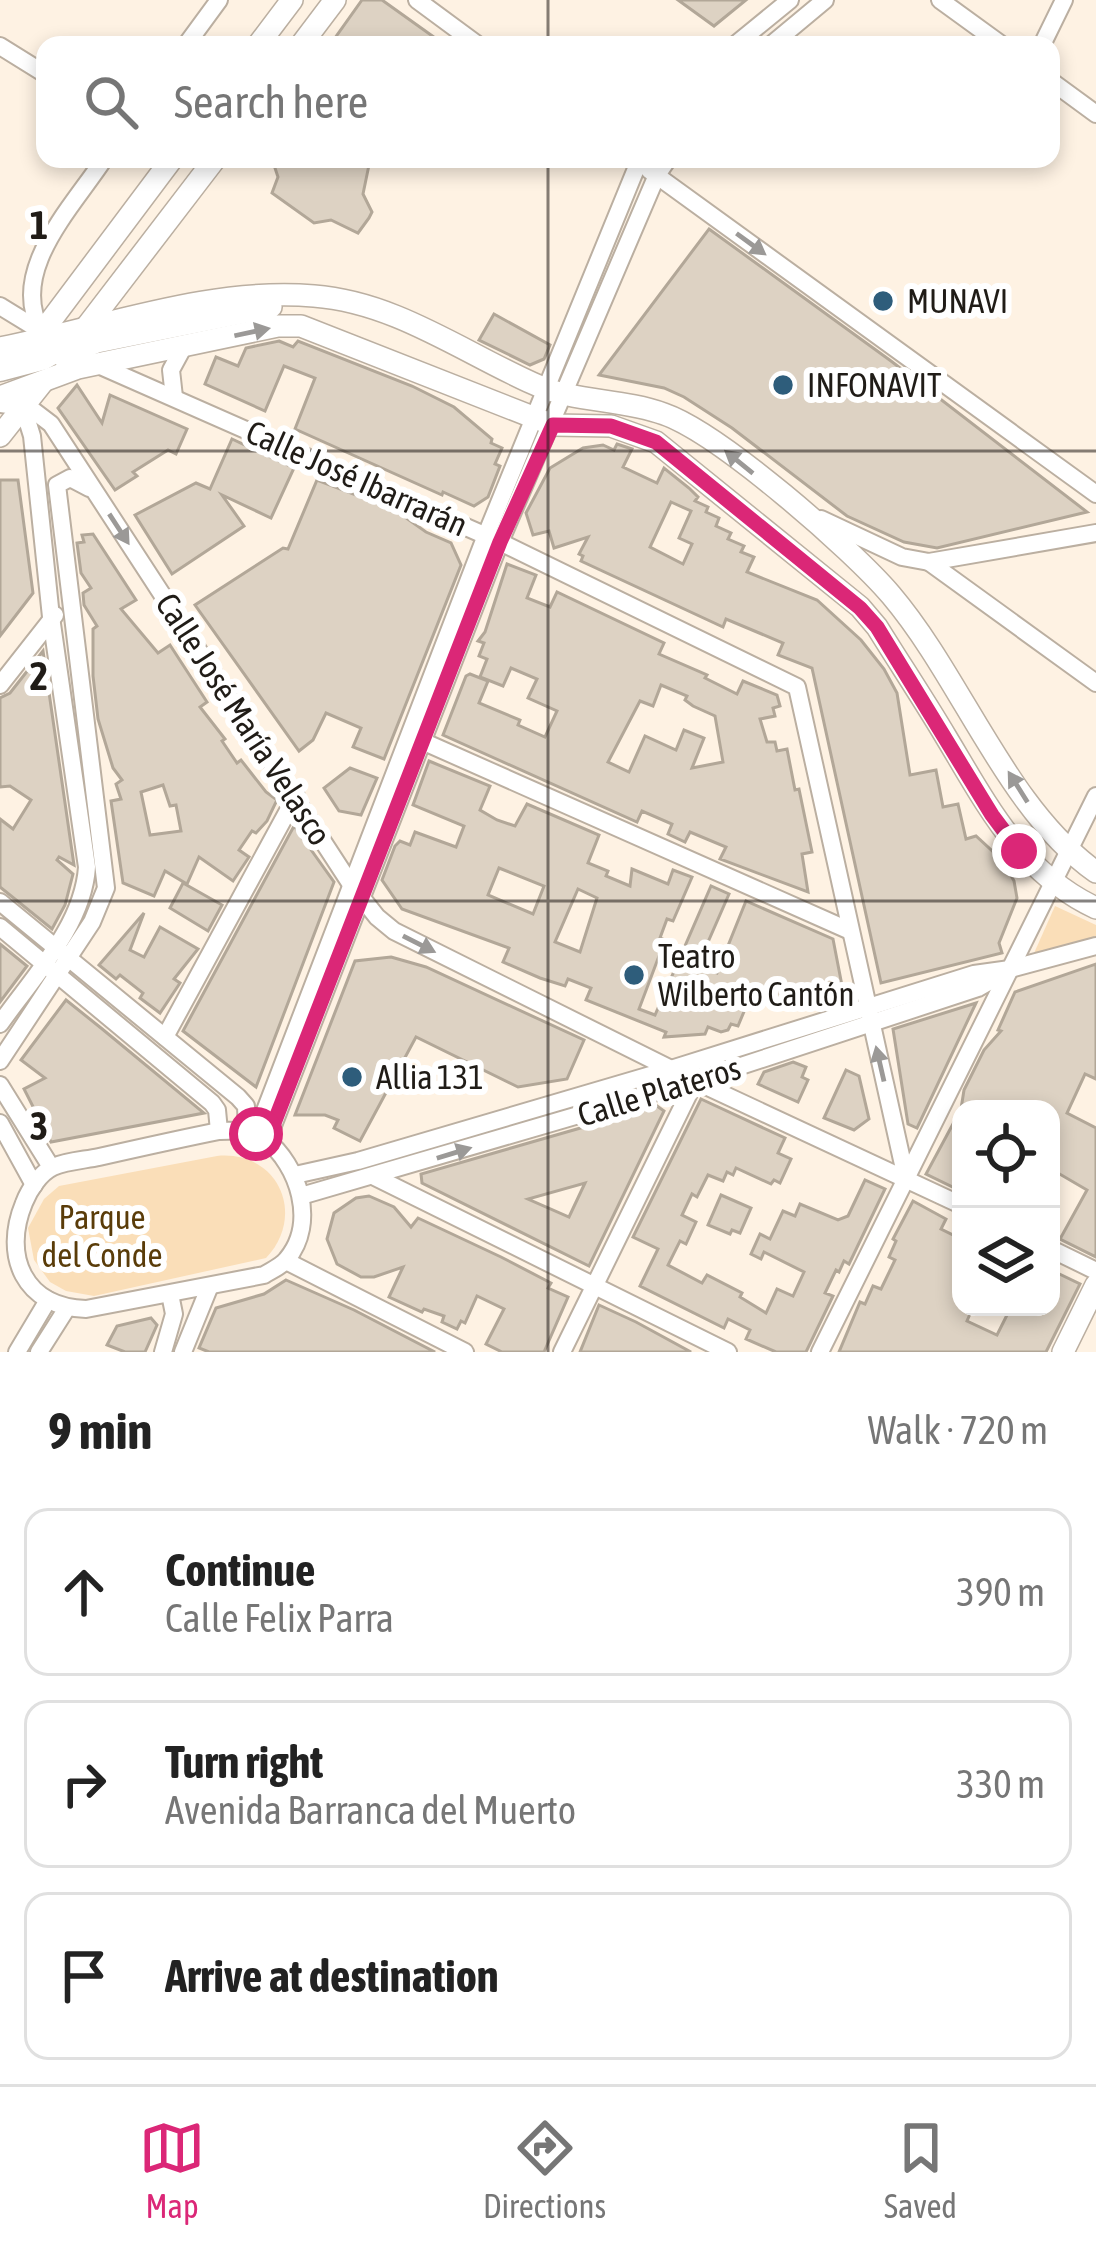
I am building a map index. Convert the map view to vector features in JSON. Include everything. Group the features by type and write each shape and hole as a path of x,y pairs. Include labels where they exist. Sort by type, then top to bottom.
{"highway":[{"path":"5,361 54,353 62,338"}],"main road":[{"path":"265,36 292,0"},
{"path":"308,36 335,0"},
{"path":"0,436 45,379 62,338 166,168"},
{"path":"0,395 62,338 207,168"},
{"path":"0,395 5,361 62,338 197,304 266,295 312,296 345,299 393,314 555,393 671,416 711,440 796,507 887,591 972,712 1033,811 1067,851 1096,872"},
{"path":"62,338 97,343 312,296"},
{"path":"0,395 96,364 278,326 301,326 500,404 538,426 611,426 634,431 676,454 718,495 860,608 877,627 1019,851 1052,883 1096,908"},
{"path":"943,731 972,712"},
{"path":"1063,1352 1096,1286"}],"street":[{"path":"193,36 219,0"},
{"path":"417,0 466,36"},
{"path":"746,36 790,0"},
{"path":"782,36 825,0"},
{"path":"940,0 990,36"},
{"path":"1046,36 1064,0"},
{"path":"0,46 36,68"},
{"path":"1060,88 1096,114"},
{"path":"62,338 30,306 35,268 98,168"},
{"path":"555,393 634,168"},
{"path":"647,168 1096,494"},
{"path":"257,1136 538,426 661,168"},
{"path":"0,306 62,338"},
{"path":"174,397 171,370 184,346"},
{"name":"Calle José Ibarrarán","path":"96,364 493,538 797,687 848,930"},
{"path":"0,395 23,407 31,428 51,617 87,867 80,902 56,960 0,1060"},
{"name":"Calle José María Velasco","path":"23,407 47,418 356,891 394,931 695,1082 952,1201"},
{"path":"356,891 422,741 538,426"},
{"path":"0,1024 92,922 106,888 57,484 50,472 37,482"},
{"path":"57,484 75,478 97,495"},
{"path":"796,507 902,557 929,562 1096,533"},
{"path":"929,562 1096,683"},
{"path":"0,685 51,617 72,608"},
{"path":"422,741 848,930 906,1178"},
{"path":"165,1037 296,796"},
{"path":"820,1352 1096,796"},
{"path":"0,902 212,1103 219,1131"},
{"path":"0,927 56,960 165,1037 246,1106 257,1136 295,1175 301,1196 299,1239 286,1261 264,1275 86,1309 48,1300 8,1260 7,1235 34,1185 50,1167 219,1131 257,1136"},
{"name":"Calle Plateros","path":"295,1175 868,1014 978,988 1010,969 1096,946"},
{"name":"Calle Plateros","path":"301,1196 695,1082 868,1014"},
{"path":"562,1352 695,1082"},
{"path":"0,1085 50,1167"},
{"path":"0,1123 34,1185"},
{"path":"375,1177 728,1352"},
{"path":"1060,1253 1096,1271"},
{"path":"286,1261 464,1352"},
{"path":"183,1352 209,1288"},
{"path":"164,1352 174,1314 170,1294"},
{"path":"17,1352 48,1300"},
{"path":"40,1352 67,1308"}],"green space":[{"path":"1055,906 1096,925 1096,936 1031,960"},
{"name":"Parque del Conde","path":"217,1156 256,1163 280,1189 284,1223 266,1258 94,1296 66,1291 50,1282 34,1260 28,1228 44,1199 59,1186"}],"building":[{"path":"362,0 382,0 432,36 336,36"},
{"path":"678,0 746,0 714,26"},
{"path":"275,168 368,168 363,194 372,212 358,233 331,220 314,223 272,193 278,177"},
{"name":"INFONAVIT","path":"709,229 1087,512 937,548 904,542 847,516 684,397 664,388 599,375"},
{"path":"494,314 550,345 544,359 530,365 479,340"},
{"path":"279,341 293,347 298,341 454,407 502,448 488,497 474,506 442,495 295,429 315,378 284,366 265,411 205,384 216,357 238,366 246,348"},
{"path":"77,385 102,423 110,395 187,429 176,454 168,450 115,490 58,408"},
{"path":"232,439 294,468 271,518 222,495 244,526 172,574 135,515 196,483 210,489"},
{"path":"617,444 632,449 623,467 657,483 664,468 689,488 698,497 695,501 708,507 706,512 719,518 716,526 731,533 728,539 754,557 747,572 817,600 861,640 884,669 897,693 910,775 936,770 943,807 958,804 966,839 976,836 1003,861 1014,881 1017,898 999,943 1002,953 881,983 812,668 778,655 783,643 726,619 723,627 581,561 579,554 588,537 554,548 549,531 533,535 526,513 550,468 583,448 603,445 614,450","holes":["671,502 691,511 679,538 692,544 683,564 650,547"]},
{"path":"0,480 18,480 33,593 0,636"},
{"path":"317,480 395,510 451,543 461,565 384,759 353,747 361,728 326,713 313,740 299,751 195,605 288,549"},
{"path":"93,534 136,600 121,609 158,653 170,645 207,702 200,707 237,763 241,760 277,800 267,821 256,833 252,831 239,850 249,857 233,881 199,857 187,884 165,871 154,896 123,883 111,801 121,799 116,784 122,780 113,768 98,719 93,676 93,629 97,626 84,605 83,593 91,588 81,573 77,543 84,542 82,535","holes":["163,785 170,806 176,805 181,831 150,835 141,792"]},
{"path":"507,564 536,575 527,598 550,607 557,592 664,643 659,654 737,694 743,681 777,695 780,706 773,708 775,716 760,719 767,742 775,742 777,751 787,749 795,790 799,789 812,852 802,854 808,892 720,859 726,847 690,832 685,842 668,834 672,824 642,811 637,822 443,735 470,674 488,681 479,703 520,720 518,725 545,737 557,711 528,698 537,679 511,668 503,686 480,677 487,659 479,656 484,643 478,641","holes":["661,685 687,696 685,700 693,706 715,716 723,762 692,768 704,738 684,730 676,750 645,736 629,772 608,762 640,701 653,706"]},
{"path":"43,651 74,865 57,860 73,874 52,929 0,887 0,819 13,829 31,800 10,786 0,787 0,698 10,693"},
{"path":"429,761 490,786 480,810 497,820 515,826 527,804 599,835 588,863 608,871 606,876 630,886 632,869 668,884 673,870 692,877 673,921 667,919 660,938 665,940 639,1009 655,1015 711,886 729,894 698,965 717,973 746,901 833,939 844,996 796,1009 753,990 738,1026 664,1037 666,1032 586,1000 591,988 568,979 565,986 540,978 503,962 509,948 402,909 382,880 395,846 400,841 410,845 415,832 456,847 464,826 413,805","holes":["499,868 544,886 533,914 488,895","578,889 597,898 580,952 555,942"]},
{"path":"350,768 377,778 361,815 339,811 324,788"},
{"path":"294,826 334,882 256,1087 183,1031"},
{"path":"183,883 222,905 208,931 170,908"},
{"path":"144,913 130,950 144,957 160,927 198,949 174,979 180,983 160,1013 140,998 143,993 99,965"},
{"path":"0,944 27,966 0,1002"},
{"path":"391,957 426,967 584,1040 567,1079 518,1087 416,1037 360,1141 334,1128 338,1120 295,1115 355,961"},
{"path":"1096,964 1096,1079 1085,1074 1067,1113 1096,1128 1096,1257 1060,1239 1087,1190 1060,1174 1060,1100 962,1100 984,1050 1001,1031 1015,992"},
{"path":"66,1000 204,1113 51,1142 24,1089 45,1078 21,1060"},
{"path":"976,1003 917,1128 908,1124 893,1029"},
{"path":"793,1062 806,1067 802,1077 808,1080 798,1102 758,1084 764,1072"},
{"path":"846,1070 859,1076 869,1119 854,1130 824,1118"},
{"path":"701,1099 785,1138 778,1153 791,1159 780,1183 774,1180 771,1184 736,1168 723,1181 708,1175 697,1197 692,1194 682,1215 696,1222 686,1244 680,1241 668,1265 702,1283 707,1275 742,1293 740,1297 766,1313 777,1289 793,1296 804,1272 764,1252 761,1259 751,1254 760,1234 770,1239 783,1211 795,1216 800,1204 838,1220 848,1216 865,1180 885,1189 849,1264 844,1261 836,1270 825,1293 833,1296 806,1352 776,1352 746,1339 750,1330 728,1319 724,1328 640,1286 658,1249 633,1237"},
{"path":"657,1106 664,1111 589,1266 422,1183 421,1174","holes":["585,1183 569,1217 528,1199"]},
{"path":"952,1126 952,1187 926,1174"},
{"path":"721,1195 751,1208 740,1233 708,1225"},
{"path":"369,1196 394,1207 411,1227 418,1218 551,1283 548,1288 568,1297 544,1352 502,1352 486,1344 504,1309 477,1296 465,1323 461,1321 457,1329 442,1322 444,1316 389,1297 403,1267 361,1277 337,1264 327,1239 334,1213 356,1198"},
{"path":"913,1201 946,1219 941,1229 952,1234 952,1316 969,1316 967,1321 997,1335 1006,1316 1060,1316 1060,1274 1080,1284 1046,1352 839,1352 860,1302 865,1304 873,1286 881,1289 895,1260 889,1257"},
{"path":"286,1280 435,1352 209,1352 199,1348 216,1308 264,1294"},
{"path":"599,1305 636,1322 691,1352 580,1352"},
{"path":"151,1318 157,1325 145,1352 125,1352 107,1345 117,1326"}],"place":[{"name":"MUNAVI","path":"883,301"},
{"name":"INFONAVIT","path":"783,385"},
{"name":"Teatro Wilberto Cantón","path":"634,975"},
{"name":"Allia 131","path":"352,1077"}],"route":[{"path":"256,1134 267,1141 500,542 553,425 611,426 656,442 860,608 877,627 1019,851"}]}
